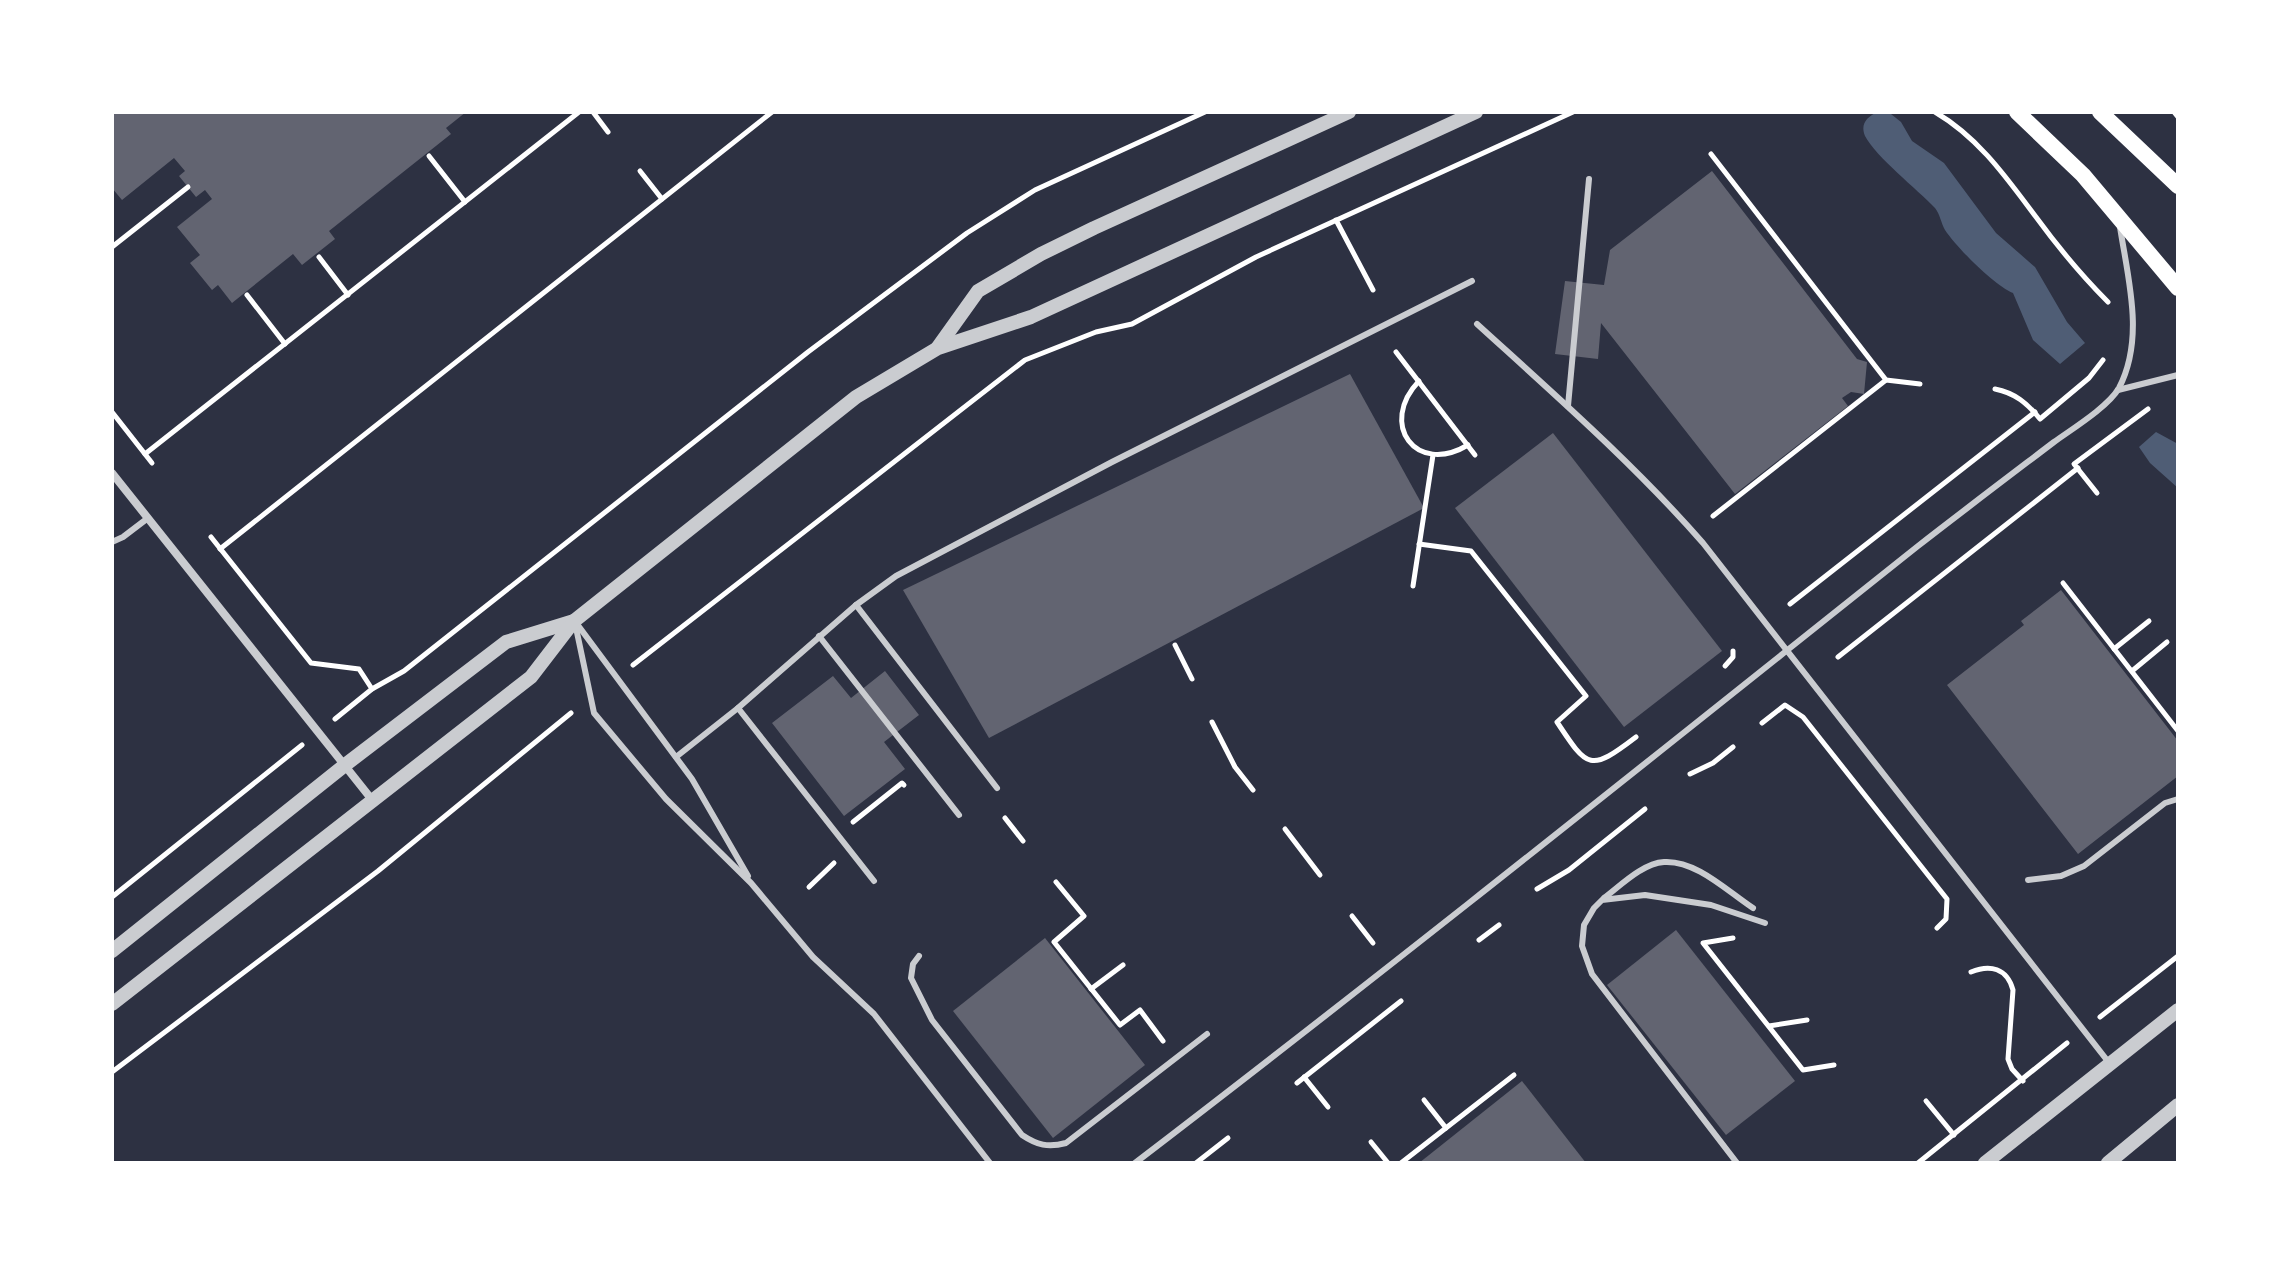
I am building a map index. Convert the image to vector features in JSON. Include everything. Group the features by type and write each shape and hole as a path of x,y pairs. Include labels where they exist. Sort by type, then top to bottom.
{"main road":[{"path":"2017,112 2083,175 2178,288"},
{"path":"2100,112 2178,186"}],"street":[{"path":"938,348 978,291 1029,261 1094,228 1349,112"},
{"path":"112,1004 531,677 574,621 856,397 938,348 1031,317 1476,112"},
{"path":"112,473 373,802"},
{"path":"112,951 345,765 506,642 574,621"},
{"path":"1985,1163 2178,1010"},
{"path":"2108,1163 2178,1105"}],"lane":[{"path":"1568,406 1589,179"},
{"path":"1135,1163 1978,499 2092,414 2118,390 2129,358 2133,305 2118,218"},
{"path":"676,757 738,708 856,605 896,576 1112,462 1472,281"},
{"path":"1477,324 1568,406 1672,508 1788,650 2110,1064"},
{"path":"2118,390 2178,375"},
{"path":"112,542 148,518"},
{"path":"856,605 997,788"},
{"path":"574,621 692,779 751,883"},
{"path":"574,621 594,713 666,799 751,883 813,957 874,1014 990,1163"},
{"path":"819,636 959,815"},
{"path":"738,708 874,881"},
{"path":"2028,880 2061,876 2084,866 2165,803 2178,799"},
{"path":"1737,1163 1592,974 1582,946 1584,925 1594,908 1639,872 1662,862 1690,866 1753,908"},
{"path":"1602,900 1645,895 1711,905 1765,923"},
{"path":"919,956 913,964 911,978 932,1020 1022,1135 1045,1147 1066,1143 1207,1034"}],"path":[{"path":"145,454 579,112"},
{"path":"593,112 608,132"},
{"path":"220,549 772,112"},
{"path":"112,897 372,689 404,671 808,352 967,233 1035,190 1205,112"},
{"path":"652,651 1025,360 1096,332 1132,324 1243,264 1573,112"},
{"path":"1935,112 1954,123 1986,152 2044,228 2133,330"},
{"path":"2174,112 2178,117"},
{"path":"1711,154 1886,380"},
{"path":"429,156 465,202"},
{"path":"640,171 662,199"},
{"path":"112,247 188,187"},
{"path":"1336,220 1373,290"},
{"path":"319,257 348,295"},
{"path":"247,295 285,344"},
{"path":"1396,352 1475,455"},
{"path":"1995,389 2012,392 2040,419 2089,378 2105,355"},
{"path":"1713,516 1886,380 1920,384"},
{"path":"1419,381 1407,394 1401,410 1401,424 1413,447 1442,456 1468,445"},
{"path":"2097,493 2074,464 2151,407"},
{"path":"112,412 152,463"},
{"path":"1790,604 2035,412"},
{"path":"1413,586 1433,455"},
{"path":"1838,657 2078,468"},
{"path":"211,537 311,663 359,669 372,689"},
{"path":"1419,544 1471,551 1586,696 1557,722 1579,755 1589,761 1600,761 1647,728"},
{"path":"2063,583 2178,731"},
{"path":"2114,649 2149,621"},
{"path":"2132,671 2167,642"},
{"path":"1175,645 1192,679"},
{"path":"1718,672 1730,663 1733,651"},
{"path":"1762,723 1785,705 1803,717 1947,899 1946,919 1937,928"},
{"path":"1212,722 1235,767 1253,790"},
{"path":"112,1072 378,871 555,725"},
{"path":"1690,774 1713,763 1733,747"},
{"path":"859,831 853,823 902,783 909,792"},
{"path":"1537,889 1569,870 1645,809"},
{"path":"1005,818 1023,841"},
{"path":"1285,829 1320,875"},
{"path":"809,887 837,860"},
{"path":"1056,882 1084,916 1054,942 1120,1025 1140,1010 1168,1046"},
{"path":"1352,916 1373,943"},
{"path":"1479,940 1499,925"},
{"path":"1733,938 1703,943 1803,1070 1834,1065"},
{"path":"1918,1163 2178,956"},
{"path":"1091,989 1123,965"},
{"path":"1971,972 1983,967 1994,968 2010,980 2013,990 2008,1059 2023,1081"},
{"path":"1297,1083 1401,1001"},
{"path":"1769,1026 1807,1020"},
{"path":"1401,1163 1514,1075"},
{"path":"1304,1077 1328,1107"},
{"path":"1424,1100 1446,1128"},
{"path":"1926,1101 1954,1135"},
{"path":"1196,1163 1228,1138"},
{"path":"1371,1142 1388,1163"}],"water":[{"path":"1877,112 1891,114 1901,122 1912,141 1944,163 1996,233 2035,267 2067,322 2085,343 2060,364 2033,340 2013,293 1967,256 1945,230 1935,208 1870,144 1865,136 1864,124"},
{"path":"2156,432 2178,444 2178,488 2150,463 2139,447"}],"building":[{"path":"112,112 466,112 446,128 451,134 329,231 335,239 302,265 293,254 232,303 218,285 212,290 190,263 200,255 177,227 212,199 205,190 196,197 179,176 185,171 174,158 122,200 112,188"},
{"path":"1712,171 1857,359 1867,362 1864,394 1851,392 1842,398 1848,406 1735,494 1601,323 1598,359 1555,354 1565,281 1604,285 1610,250"},
{"path":"1350,374 1424,508 989,738 903,590"},
{"path":"1553,433 1722,651 1624,727 1455,508"},
{"path":"2061,590 2178,741 2178,776 2078,854 1947,685 2024,625 2021,621"},
{"path":"885,671 919,715 884,742 905,769 844,816 772,723 833,676 851,698"},
{"path":"1676,930 1795,1081 1726,1135 1607,985"},
{"path":"1045,938 1145,1065 1053,1138 953,1011"},
{"path":"1522,1081 1586,1163 1419,1163"}]}
